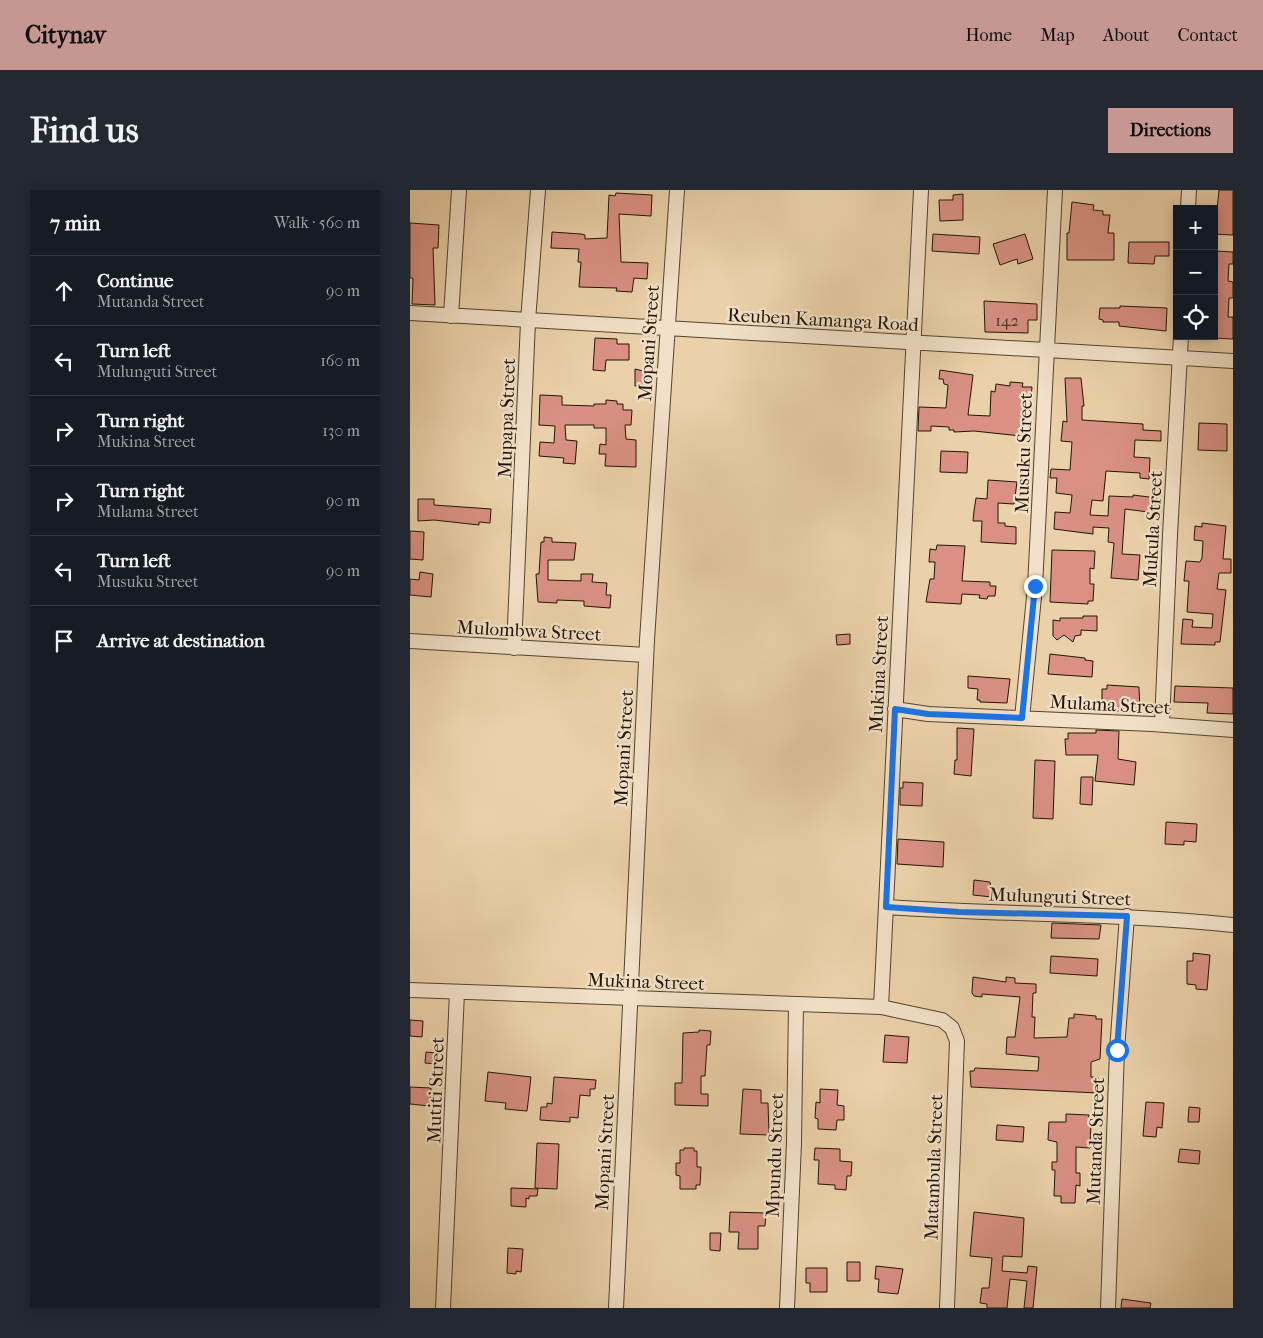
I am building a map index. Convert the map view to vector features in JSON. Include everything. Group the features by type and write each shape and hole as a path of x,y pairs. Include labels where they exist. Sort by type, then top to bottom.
{"street":[{"path":"451,316 459,190"},
{"name":"Mupapa Street","path":"514,648 528,320 538,190"},
{"name":"Mopani Street","path":"616,1308 646,655 677,190"},
{"name":"Mukina Street","path":"881,1007 921,190"},
{"name":"Musuku Street","path":"1022,718 1043,448 1045,351 1055,190"},
{"path":"1188,205 1189,190"},
{"name":"Reuben Kamanga Road","path":"410,313 1233,361"},
{"name":"Mukula Street","path":"1162,724 1181,340"},
{"name":"Mulombwa Street","path":"410,641 646,655"},
{"name":"Mulama Street","path":"895,709 928,714 1162,724 1233,730"},
{"name":"Mulunguti Street","path":"886,907 959,912 1127,916 1233,925"},
{"name":"Mutanda Street","path":"1108,1308 1117,1050 1127,916"},
{"name":"Mukina Street","path":"410,990 881,1007 942,1020 952,1028"},
{"name":"Mutiti Street","path":"443,1308 457,992"},
{"name":"Mpundu Street","path":"787,1308 794,1143 796,1004"},
{"name":"Matambula Street","path":"946,1308 957,1041 952,1028"}],"building":[{"path":"1219,190 1233,190 1233,235 1218,234"},
{"path":"616,193 652,195 651,216 619,214 621,262 648,263 647,279 634,278 632,292 616,291 617,288 579,287 581,262 578,262 579,249 551,248 552,232 581,234 585,235 585,239 607,238 609,195 615,196"},
{"path":"963,194 963,220 940,221 939,200 953,200 953,195"},
{"path":"1072,202 1094,205 1093,210 1103,211 1103,215 1110,215 1108,233 1114,233 1114,260 1067,260 1067,233 1069,233"},
{"path":"410,223 439,225 438,248 433,248 435,305 412,304 413,278 410,278"},
{"path":"933,234 980,237 979,254 932,251"},
{"path":"1025,234 1033,259 1018,264 1017,259 1000,265 993,244"},
{"path":"1129,242 1169,242 1169,256 1155,256 1154,264 1128,263"},
{"path":"1218,251 1233,252 1233,264 1229,264 1228,281 1233,282 1233,298 1229,298 1228,317 1233,317 1233,339 1218,338"},
{"path":"984,301 1037,304 1037,320 1028,320 1028,333 985,332"},
{"path":"1120,306 1167,308 1166,331 1119,326 1119,322 1103,322 1103,320 1099,319 1100,308 1120,308"},
{"path":"595,338 617,339 617,344 629,344 629,360 606,360 605,371 593,370"},
{"path":"635,369 647,372 647,386 635,386"},
{"path":"940,370 973,375 968,415 990,416 991,391 995,392 996,384 1010,386 1010,382 1023,383 1022,387 1032,387 1030,407 1024,406 1023,432 1021,432 1021,436 974,431 954,432 954,430 949,430 949,427 931,426 931,431 918,431 919,407 946,408 948,385 944,384 943,379 939,379"},
{"path":"1065,378 1081,378 1084,406 1082,406 1082,420 1143,424 1143,430 1161,431 1161,441 1135,440 1134,457 1150,458 1149,479 1140,478 1140,473 1106,471 1103,501 1092,500 1090,515 1108,516 1109,496 1133,497 1133,495 1157,498 1156,513 1125,509 1122,554 1140,555 1138,580 1111,578 1114,543 1108,542 1109,528 1093,527 1093,534 1054,529 1055,512 1070,513 1072,495 1056,493 1057,478 1050,478 1051,469 1070,470 1072,442 1061,441 1063,421 1067,422"},
{"path":"540,395 562,396 562,405 594,406 594,404 606,404 606,400 617,401 617,404 623,404 623,410 632,410 631,425 625,425 626,439 636,440 636,467 605,466 606,454 599,454 600,444 606,445 606,428 594,428 594,425 565,425 566,440 577,441 575,464 563,463 564,458 539,456 540,442 554,443 555,426 539,425"},
{"path":"1199,423 1227,424 1227,451 1198,450"},
{"path":"941,451 968,452 967,473 940,472"},
{"path":"988,480 1017,482 1014,504 998,503 998,523 1005,523 1005,526 1016,527 1016,544 981,542 982,521 973,521 974,511 976,498 987,499"},
{"path":"418,499 434,499 434,505 491,509 490,523 479,522 479,525 434,520 418,521"},
{"path":"1202,523 1226,526 1223,559 1231,559 1231,573 1219,573 1217,589 1226,590 1220,642 1215,642 1215,645 1181,644 1183,619 1193,620 1192,627 1212,628 1213,614 1187,612 1189,581 1184,581 1186,561 1200,562 1202,558 1203,541 1194,540 1195,526 1202,527"},
{"path":"410,531 424,532 423,560 410,559"},
{"path":"544,537 552,538 552,542 576,543 574,560 548,560 548,580 581,581 581,574 593,574 592,582 607,583 606,595 611,595 610,608 584,606 584,601 557,600 557,603 538,602 536,574 539,574 541,542 544,542"},
{"path":"937,545 965,546 962,581 990,582 990,586 996,586 995,596 988,596 987,599 979,598 980,595 962,594 961,604 926,602 930,579 934,579 935,562 929,562 930,549 936,550"},
{"path":"1052,550 1095,551 1094,569 1090,568 1090,584 1094,584 1093,601 1088,601 1088,604 1050,602"},
{"path":"420,572 433,574 431,597 410,595 410,579 419,580"},
{"path":"1083,616 1097,616 1097,631 1081,630 1081,635 1075,636 1073,642 1064,635 1057,640 1053,636 1053,620 1060,621 1060,618 1083,618"},
{"path":"850,634 850,644 837,645 836,635"},
{"path":"1050,654 1085,658 1085,660 1093,661 1092,677 1048,674"},
{"path":"968,676 1010,679 1007,703 980,702 980,700 977,700 978,689 968,688"},
{"path":"1107,685 1139,687 1140,711 1110,711 1110,709 1102,709 1102,689 1107,689"},
{"path":"1175,686 1233,688 1233,714 1207,713 1208,703 1174,702"},
{"path":"957,728 974,729 971,776 954,774 955,760 957,760"},
{"path":"1096,730 1119,731 1118,759 1136,762 1134,785 1095,781 1098,755 1066,755 1065,739 1068,739 1068,733 1096,733"},
{"path":"1035,760 1055,761 1053,819 1033,818"},
{"path":"1081,777 1093,777 1092,805 1080,804"},
{"path":"903,782 923,783 922,806 900,805 900,788 903,788"},
{"path":"1166,822 1197,824 1196,842 1184,841 1184,845 1165,844"},
{"path":"898,839 944,842 943,867 897,864"},
{"path":"974,880 990,882 992,897 973,895"},
{"path":"1052,923 1101,925 1099,939 1051,938"},
{"path":"1193,953 1210,955 1207,990 1196,989 1196,985 1187,984 1187,961 1193,961"},
{"path":"1051,956 1098,959 1097,976 1050,973"},
{"path":"973,977 1006,982 1006,977 1015,978 1015,983 1036,984 1036,993 1033,993 1032,1017 1035,1017 1034,1038 1067,1037 1069,1018 1074,1018 1074,1014 1096,1016 1096,1019 1102,1019 1100,1059 1091,1062 1091,1077 1098,1077 1098,1093 971,1087 970,1071 974,1071 975,1068 1038,1071 1039,1057 1006,1054 1007,1037 1015,1037 1020,997 982,994 982,997 974,996 972,993"},
{"path":"410,1020 423,1021 422,1037 410,1036"},
{"path":"699,1030 711,1031 710,1045 707,1045 705,1076 701,1076 701,1094 708,1094 708,1106 675,1105 675,1083 682,1083 683,1033 699,1032"},
{"path":"885,1035 909,1037 907,1063 883,1062"},
{"path":"426,1052 438,1053 437,1064 425,1063"},
{"path":"488,1072 531,1077 527,1111 505,1109 506,1103 485,1101"},
{"path":"554,1077 596,1080 595,1089 590,1089 590,1096 580,1095 578,1118 570,1117 570,1122 540,1120 541,1107 547,1107 547,1103 552,1104"},
{"path":"410,1087 431,1088 430,1106 410,1104"},
{"path":"743,1089 761,1090 761,1103 768,1103 769,1135 740,1134"},
{"path":"820,1089 838,1090 837,1105 844,1106 844,1120 837,1120 836,1130 818,1129 818,1119 815,1118 816,1102 820,1103"},
{"path":"1146,1102 1164,1103 1162,1128 1157,1127 1156,1137 1143,1136"},
{"path":"1189,1107 1200,1108 1199,1122 1188,1122"},
{"path":"1066,1114 1089,1115 1088,1123 1091,1123 1090,1148 1076,1147 1076,1173 1080,1173 1080,1186 1076,1185 1075,1203 1061,1203 1061,1196 1054,1196 1055,1170 1052,1170 1052,1162 1057,1162 1057,1142 1048,1140 1049,1122 1066,1122"},
{"path":"997,1125 1024,1127 1023,1142 996,1140"},
{"path":"537,1143 559,1144 557,1189 535,1188"},
{"path":"684,1148 694,1148 694,1151 697,1151 697,1167 701,1167 700,1185 696,1185 696,1189 680,1189 680,1176 676,1175 676,1163 680,1163 680,1150 684,1150"},
{"path":"815,1148 840,1149 840,1161 852,1162 851,1176 847,1176 846,1190 835,1189 835,1185 818,1184 819,1160 814,1160"},
{"path":"1180,1149 1200,1151 1199,1164 1178,1162"},
{"path":"511,1188 538,1189 537,1196 529,1196 529,1199 526,1198 526,1207 511,1206"},
{"path":"730,1212 766,1213 765,1226 758,1226 758,1249 738,1249 739,1232 729,1232"},
{"path":"974,1212 1024,1218 1022,1257 1003,1256 1002,1271 1027,1273 1028,1266 1037,1267 1033,1308 1024,1308 1027,1281 1010,1279 1007,1308 987,1308 987,1304 980,1303 982,1288 989,1288 992,1258 970,1256"},
{"path":"710,1233 721,1233 720,1251 710,1250"},
{"path":"508,1248 523,1249 521,1272 516,1271 516,1274 507,1273"},
{"path":"847,1262 860,1262 860,1281 847,1281"},
{"path":"876,1266 903,1269 898,1294 878,1292 879,1279 875,1279"},
{"path":"806,1268 827,1268 827,1292 810,1292 810,1283 806,1283"},
{"path":"1122,1299 1151,1303 1150,1308 1121,1308"}],"route":[{"path":"1035,586 1022,718 928,714 895,709 886,907 959,912 1127,916 1117,1050"}]}
